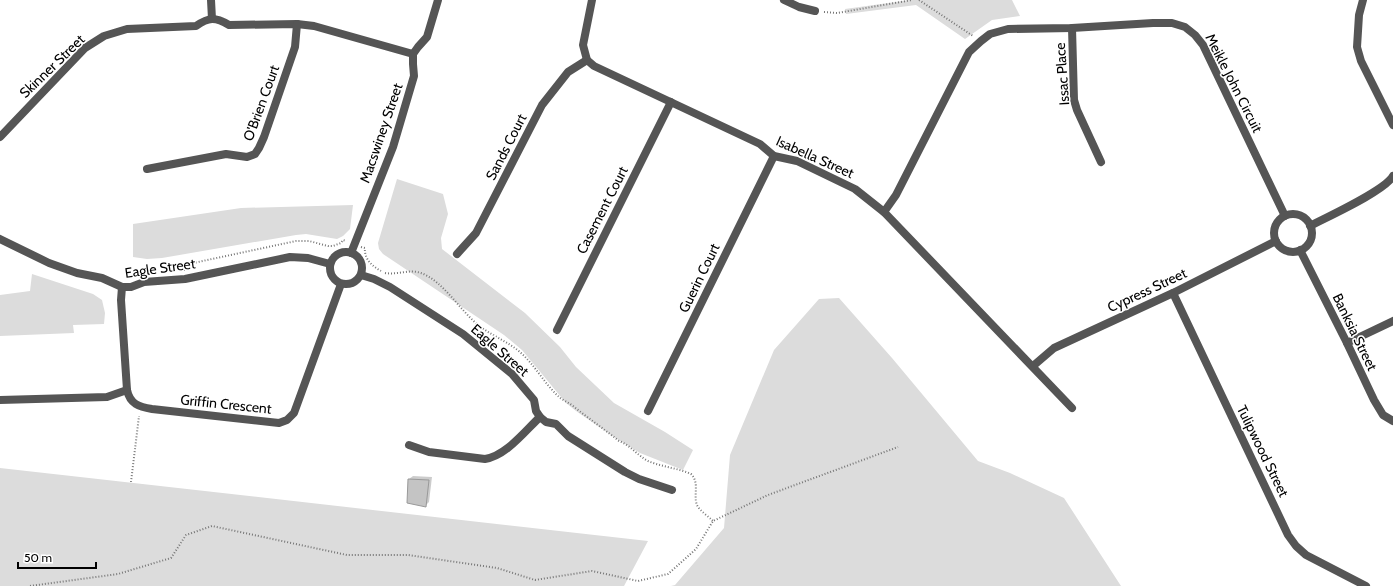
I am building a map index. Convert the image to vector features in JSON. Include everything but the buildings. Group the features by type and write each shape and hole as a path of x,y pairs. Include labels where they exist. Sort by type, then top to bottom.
{"street":[{"path":"211,0 212,19 221,20 230,25 297,24 314,26 413,54 426,38 438,0"},
{"path":"587,60 583,45 592,0"},
{"path":"784,0 799,7 815,11"},
{"path":"1363,0 1357,47 1361,61 1393,126"},
{"name":"Skinner Street","path":"0,137 85,48 104,36 127,29 196,26 212,19"},
{"name":"Meikle John Circuit","path":"884,212 896,195 969,52 981,40 990,34 1008,29 1072,28 1172,23 1185,27 1195,35 1203,45 1285,216"},
{"name":"O'Brien Court","path":"147,169 226,154 247,157 255,154 264,137 295,47 297,24"},
{"name":"Issac Place","path":"1072,28 1074,100 1077,110 1101,162"},
{"name":"Macswiney Street","path":"351,253 393,147 414,76 413,54"},
{"name":"Isabella Street","path":"587,60 594,66 760,144 774,156 797,161 855,189 884,212 1072,408"},
{"name":"Sands Court","path":"457,254 476,233 542,105 568,72 587,60"},
{"name":"Casement Court","path":"557,330 671,102"},
{"name":"Guerin Court","path":"648,411 774,156"},
{"path":"1310,226 1380,189 1391,180 1393,176"},
{"path":"1291,214 1303,217 1310,226 1311,237 1308,243 1300,250 1288,251 1283,249 1276,241 1274,236 1275,226 1285,216 1291,214"},
{"name":"Eagle Street","path":"0,239 49,263 77,273 102,278 122,287 131,287 144,282 185,279 290,257 308,258 330,264"},
{"name":"Cypress Street","path":"1033,366 1054,348 1173,293 1276,241"},
{"name":"Banksia Street","path":"1300,250 1374,400 1383,415 1393,421"},
{"path":"341,253 351,253 356,255 362,264 361,275 354,283 341,284 332,278 330,264 333,258 337,255 341,253"},
{"name":"Eagle Street","path":"361,275 374,279 390,287 462,334 512,374 534,400 536,411 540,417"},
{"name":"Griffin Crescent","path":"140,407 267,422 279,423 287,420 294,413 298,403 341,284"},
{"path":"122,287 121,300 127,390 130,399 134,404 140,407"},
{"name":"Tulipwood Street","path":"1173,293 1288,534 1296,546 1306,555 1366,586"},
{"path":"1347,343 1393,321"},
{"path":"0,400 107,397 127,390"},
{"path":"409,445 429,452 485,459 493,458 502,452 540,417 546,422 556,424 568,436 625,472 639,479 672,490"}],"path":[{"path":"815,11 837,13 912,0"},
{"path":"919,0 981,40"},
{"path":"131,482 140,407"},
{"path":"30,586 118,574 171,558 186,535 212,526 347,555 408,555 497,568 535,580 592,571 638,581 668,574 696,549 713,521 768,496 898,447"},
{"path":"678,471 685,472 695,478 697,488 696,503 700,510 713,521"}],"shaded area":[{"path":"910,0 1012,0 1020,16 992,20 965,39 916,5 846,14 845,9"},
{"path":"397,179 443,194 448,214 441,238 442,249 525,313 560,347 576,367 614,403 693,450 683,470 640,453 576,411 566,403 522,350 504,335 383,254 379,249 378,243"},
{"path":"353,205 350,229 343,236 337,239 306,234 162,258 147,259 133,257 133,224 241,208"},
{"path":"32,274 93,294 102,300 105,313 104,324 73,325 74,333 0,336 0,295 30,291"},
{"path":"839,298 892,358 978,461 1010,473 1064,498 1121,586 671,586 675,585 724,528 730,455 774,350 819,299"},
{"path":"0,468 648,541 624,586 0,586"}]}
